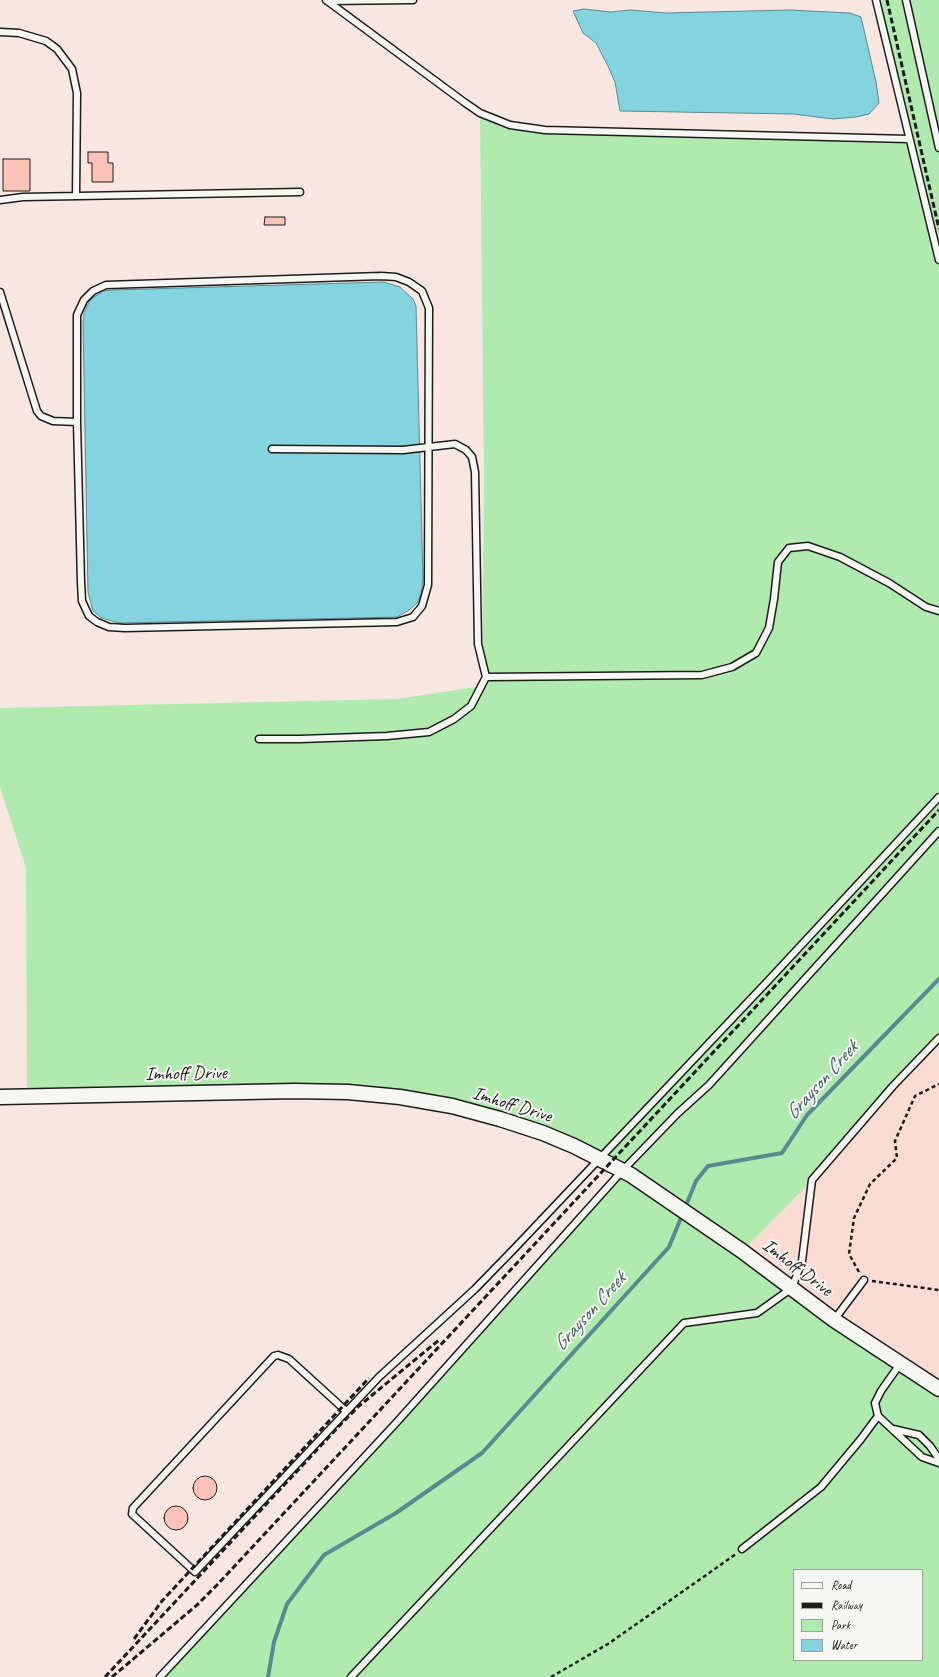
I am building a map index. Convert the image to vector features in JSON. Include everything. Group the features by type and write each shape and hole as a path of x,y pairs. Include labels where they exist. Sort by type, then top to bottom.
{"street":[{"name":"Imhoff Drive","path":"0,1097 294,1091 348,1092 400,1097 452,1106 500,1119 543,1133 600,1158 627,1172 742,1251 834,1320 939,1389"}],"lane":[{"path":"327,0 413,0"},
{"path":"327,0 480,113 510,125 545,130 909,139"},
{"path":"876,0 939,260"},
{"path":"906,0 939,148"},
{"path":"0,32 19,33 46,41 57,49 72,69 77,93 76,196"},
{"path":"0,200 23,197 300,192"},
{"path":"380,276 396,277 409,282 422,291 429,308 428,584 422,606 413,617 397,622 109,627 97,622 89,616 82,601 77,422 77,315 84,300 93,291 106,285 380,276"},
{"path":"0,292 37,411 41,416 53,422 77,422"},
{"path":"259,739 387,736 429,732 454,719 471,706 486,677 478,644 475,472 472,457 466,450 455,444 403,450 272,449"},
{"path":"486,677 702,675 732,667 756,653 769,628 778,562 789,548 808,546 840,557 889,583 926,607 939,611"},
{"path":"346,1411 289,1359 278,1355 274,1356 133,1508 132,1514 195,1572 346,1411 400,1356 475,1288 600,1158 939,798"},
{"path":"160,1677 627,1172 678,1113 709,1085 939,831"},
{"path":"351,1677 684,1323 757,1313 792,1288 802,1261 812,1180 893,1086 939,1038"},
{"path":"834,1320 864,1280"},
{"path":"900,1364 881,1391 875,1403 878,1416 922,1456 939,1464"},
{"path":"742,1549 821,1487 862,1439 878,1416"},
{"path":"891,1429 919,1435 930,1446 939,1459"}],"path":[{"path":"939,1084 914,1096 895,1141 897,1158 870,1184 854,1218 849,1254 864,1280 939,1290"},
{"path":"551,1677 608,1644 742,1549"}],"shaded area":[{"path":"939,1038 939,1389 742,1251 812,1180"}],"green space":[{"path":"880,0 939,0 939,1038 812,1180 743,1251 939,1389 939,1677 160,1677 623,1170 574,1146 400,1097 27,1097 26,868 0,787 0,708 397,699 482,686 484,479 480,113 526,128 909,139"}],"water":[{"path":"584,9 611,12 630,10 666,13 790,10 850,13 861,17 876,82 879,103 869,114 833,119 793,114 620,111 615,82 608,66 596,43 583,33 573,11"},
{"path":"384,282 400,287 413,299 416,306 423,580 421,594 417,603 397,617 119,623 102,618 93,611 88,592 83,323 84,313 90,300 103,291 113,290"}],"building":[{"path":"88,152 108,152 108,163 113,163 113,182 92,182 92,163 88,163"},
{"path":"3,159 30,159 30,191 3,191"},
{"path":"265,217 285,217 285,225 264,225"},
{"path":"205,1476 214,1479 217,1488 214,1497 205,1500 196,1497 193,1488 196,1479"},
{"path":"176,1506 185,1509 188,1518 185,1527 176,1530 167,1527 164,1518 167,1509"}],"waterway":[{"name":"Grayson Creek","path":"268,1677 274,1642 287,1604 324,1555 396,1513 482,1453 669,1247 696,1181 708,1166 782,1153 807,1115 939,979"}],"railway":[{"path":"887,0 939,229"},
{"path":"112,1677 197,1605 217,1585 939,810"},
{"path":"105,1677 342,1423 359,1406 439,1340"},
{"path":"134,1639 162,1601 369,1378"}]}
